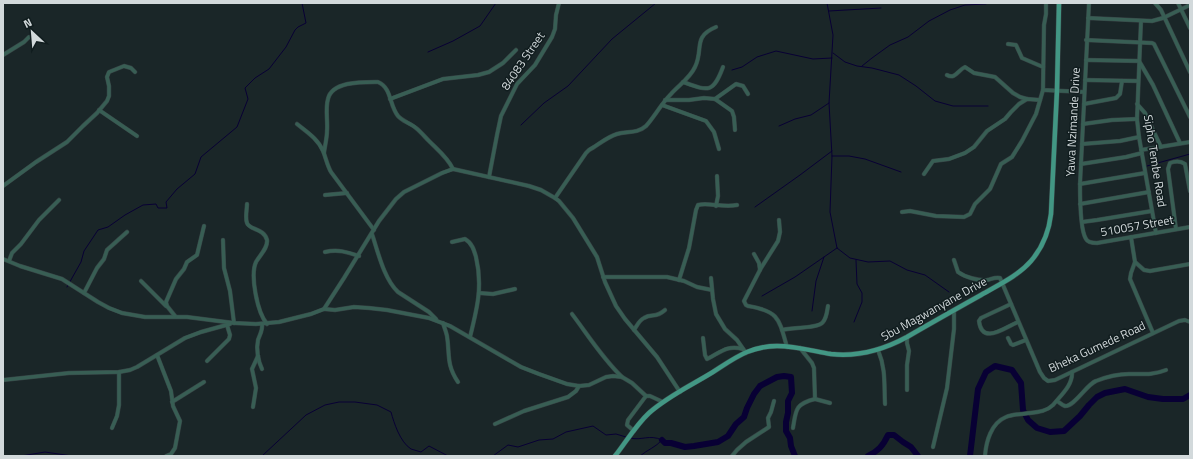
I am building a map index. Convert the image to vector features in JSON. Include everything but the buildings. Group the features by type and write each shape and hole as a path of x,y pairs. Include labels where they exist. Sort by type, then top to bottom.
{"main road":[{"name":"Sbu Magwanyane Drive","path":"616,456 649,413 663,402 744,351 762,347 778,346 847,355 863,354 878,350 907,337 1002,283 1020,271 1031,260 1040,248 1048,229 1051,214 1057,90 1059,3"}],"street":[{"name":"84083 Street","path":"489,177 501,116 518,84 535,65 552,37 559,3"},
{"path":"902,212 912,211 934,216 964,217 968,215 977,201 990,189 1002,164 1016,152 1028,132 1036,114 1043,90 1044,25 1046,3"},
{"name":"Yawa Nzimande Drive","path":"1088,241 1085,237 1082,222 1080,184 1089,3"},
{"path":"1155,3 1158,6 1190,72"},
{"path":"1178,3 1190,28"},
{"path":"1088,18 1141,21 1157,20 1190,5"},
{"name":"Sipho Tembe Road","path":"1141,21 1137,119 1156,232"},
{"path":"555,198 589,150 615,134 637,132 649,123 665,100 693,72 696,66 702,37 706,31 716,27"},
{"path":"3,55 24,42 29,37 37,38"},
{"path":"1086,40 1152,43 1156,46 1190,117"},
{"path":"1008,44 1016,45 1022,58 1043,67"},
{"path":"390,99 443,79 478,75 489,72 504,63 516,50"},
{"path":"1086,60 1139,61 1153,85 1180,143"},
{"path":"3,186 67,142 99,110 107,101 109,96 107,77 109,72 124,66 129,67 135,72"},
{"path":"683,82 701,88 711,87 717,82 723,67"},
{"path":"947,75 949,77 953,76 965,67 974,73 998,78 1015,95 1027,99 1040,100"},
{"path":"1085,80 1138,81"},
{"path":"1084,104 1116,98 1120,94 1122,81"},
{"path":"324,153 329,95 334,89 344,85 378,82 385,88 399,117 419,130 442,153 454,169"},
{"path":"715,99 736,84 743,86 748,94"},
{"path":"1043,90 1084,92"},
{"path":"665,100 704,98 715,99 732,111 735,130"},
{"path":"924,174 933,161 959,156 974,147 987,131 1005,119 1016,107 1027,99"},
{"path":"1137,104 1145,113 1161,147"},
{"path":"662,105 706,121 714,132 719,149"},
{"path":"99,110 136,136"},
{"path":"1083,124 1116,119 1137,119"},
{"path":"297,124 317,140 324,153 329,169 374,230"},
{"path":"1082,144 1120,141 1139,137"},
{"path":"1081,164 1126,157 1161,147 1190,142"},
{"path":"1176,229 1168,169 1170,163 1182,162 1185,164 1190,191"},
{"path":"324,309 391,204 400,195 442,173 454,169 529,186 541,190 555,198 568,212 597,257 607,288 616,306 657,357 680,392"},
{"path":"1080,184 1145,173"},
{"path":"716,206 718,196 717,176"},
{"path":"1080,204 1149,192"},
{"path":"325,195 347,193"},
{"path":"9,261 12,253 21,244 39,220 59,200"},
{"path":"247,204 246,222 248,225 262,232 265,235 267,242 256,264 254,274 258,306 264,324 258,341 258,356 262,369"},
{"path":"679,280 689,248 696,207 699,204 728,207 737,205"},
{"path":"1082,222 1152,211"},
{"path":"779,220 780,232 778,241 745,299 745,303 748,306 772,312 779,322 787,347"},
{"path":"167,306 166,302 176,279 184,269 187,262 197,255 204,226"},
{"name":"510057 Street","path":"1088,241 1097,243 1190,227"},
{"path":"84,293 97,268 103,261 107,250 127,232"},
{"path":"372,234 390,284 398,292 429,312 436,320"},
{"path":"1131,237 1135,262 1130,273 1130,279 1153,333"},
{"path":"452,242 465,239 470,244 474,252 478,270 479,293 470,337"},
{"path":"223,240 224,268 230,291 233,323"},
{"path":"325,252 333,250 343,251 359,256"},
{"path":"754,254 759,263 760,271"},
{"path":"3,259 67,281 109,308 122,313 145,317 175,316 233,323 264,324 287,321 324,309 335,310 354,307 395,311 436,320 470,337 521,367 567,384 579,386 589,385 606,377 622,377"},
{"path":"954,260 957,270 961,274 982,280 1000,278 1002,283"},
{"path":"1135,262 1144,270 1150,271 1190,264"},
{"path":"603,277 658,276 672,278 697,287 712,290"},
{"path":"711,278 716,314 725,329 737,340 744,351"},
{"path":"141,281 167,306 175,316"},
{"name":"Bheka Gumede Road","path":"1002,283 1045,380 1051,381 1072,372 1179,321 1185,320 1190,322"},
{"path":"479,293 493,294 515,289"},
{"path":"1010,304 981,318 979,321 981,329 985,333 990,334 1018,322"},
{"path":"782,330 816,326 821,324 825,319 828,306"},
{"path":"634,330 643,318 658,315 664,310"},
{"path":"933,447 948,388 954,310"},
{"path":"572,314 589,335 610,366 646,396 650,396 663,402"},
{"path":"3,380 74,372 100,373 130,370 185,338 233,323"},
{"path":"443,323 447,337 450,365 458,382"},
{"path":"207,361 229,339 230,335 227,325"},
{"path":"907,337 909,352 907,365 907,390"},
{"path":"703,338 704,354 707,359 729,348 734,347 744,351"},
{"path":"1008,338 1013,345 1026,340"},
{"path":"800,348 812,363 814,368 815,399"},
{"path":"878,350 883,363 884,371 884,404"},
{"path":"157,355 171,391 172,402 180,419 175,448 171,454 166,456"},
{"path":"253,407 256,388 252,369 258,356"},
{"path":"1057,401 1065,406 1069,405 1082,394 1090,384 1098,380 1123,375 1150,375 1166,370"},
{"path":"112,428 118,409 119,372"},
{"path":"985,456 990,435 998,422 1008,416 1047,410 1057,401 1070,383 1072,372"},
{"path":"172,402 204,382"},
{"path":"495,424 524,411 568,397 576,391 579,386"},
{"path":"633,432 628,425 628,420 646,396"},
{"path":"793,428 797,408 804,402 815,399 830,403"},
{"path":"732,456 746,442 769,427 768,418 774,401"}],"waterway":[{"path":"67,287 81,262 84,251 98,230 108,227 143,205 156,204 158,208 167,208 166,202 177,189 195,174 201,157 237,127 248,99 245,88 255,78 269,69 286,47 295,30 306,23 302,3"},
{"path":"428,52 453,41 480,26 496,3"},
{"path":"521,125 544,103 568,86 612,39 656,3"},
{"path":"827,3 833,35 829,103 832,156 830,212 837,248 850,258 868,262 890,261 907,270 925,275 949,292"},
{"path":"862,66 890,45 908,37 929,21 950,10 965,5 986,4"},
{"path":"829,11 881,8"},
{"path":"732,70 742,67 757,57 776,51 813,59 832,58"},
{"path":"833,53 845,62 899,75 935,101 953,106 988,106"},
{"path":"779,126 795,119 811,115 829,103"},
{"path":"755,207 832,151"},
{"path":"1147,166 1190,154"},
{"path":"832,156 849,156 865,159 901,172"},
{"path":"762,296 795,277 837,248"},
{"path":"812,311 816,281 824,257"},
{"path":"854,322 862,302 862,293 857,284 856,260"},
{"path":"970,456 978,389 986,372 995,366 1012,370 1021,383 1023,410 1028,420 1037,428 1050,432 1064,431 1097,397 1105,393 1125,389 1148,397 1163,399 1183,399 1190,395"},
{"path":"662,440 665,443 685,447 718,442 728,436 736,424 744,417 754,394 760,386 777,377 784,376 791,377 792,393 788,401 786,431 790,438 795,456"},
{"path":"262,456 306,415 325,405 339,402 355,402 377,405 391,412 401,437 411,449 421,452 429,446 448,456"},
{"path":"493,456 508,445 518,447 539,440 553,439 566,432 593,426 606,435 616,434 626,437"},
{"path":"868,456 880,448 888,435 894,435 911,447 918,456"},
{"path":"630,438 657,438 662,440 640,456"},
{"path":"21,456 45,452 72,456"}]}
